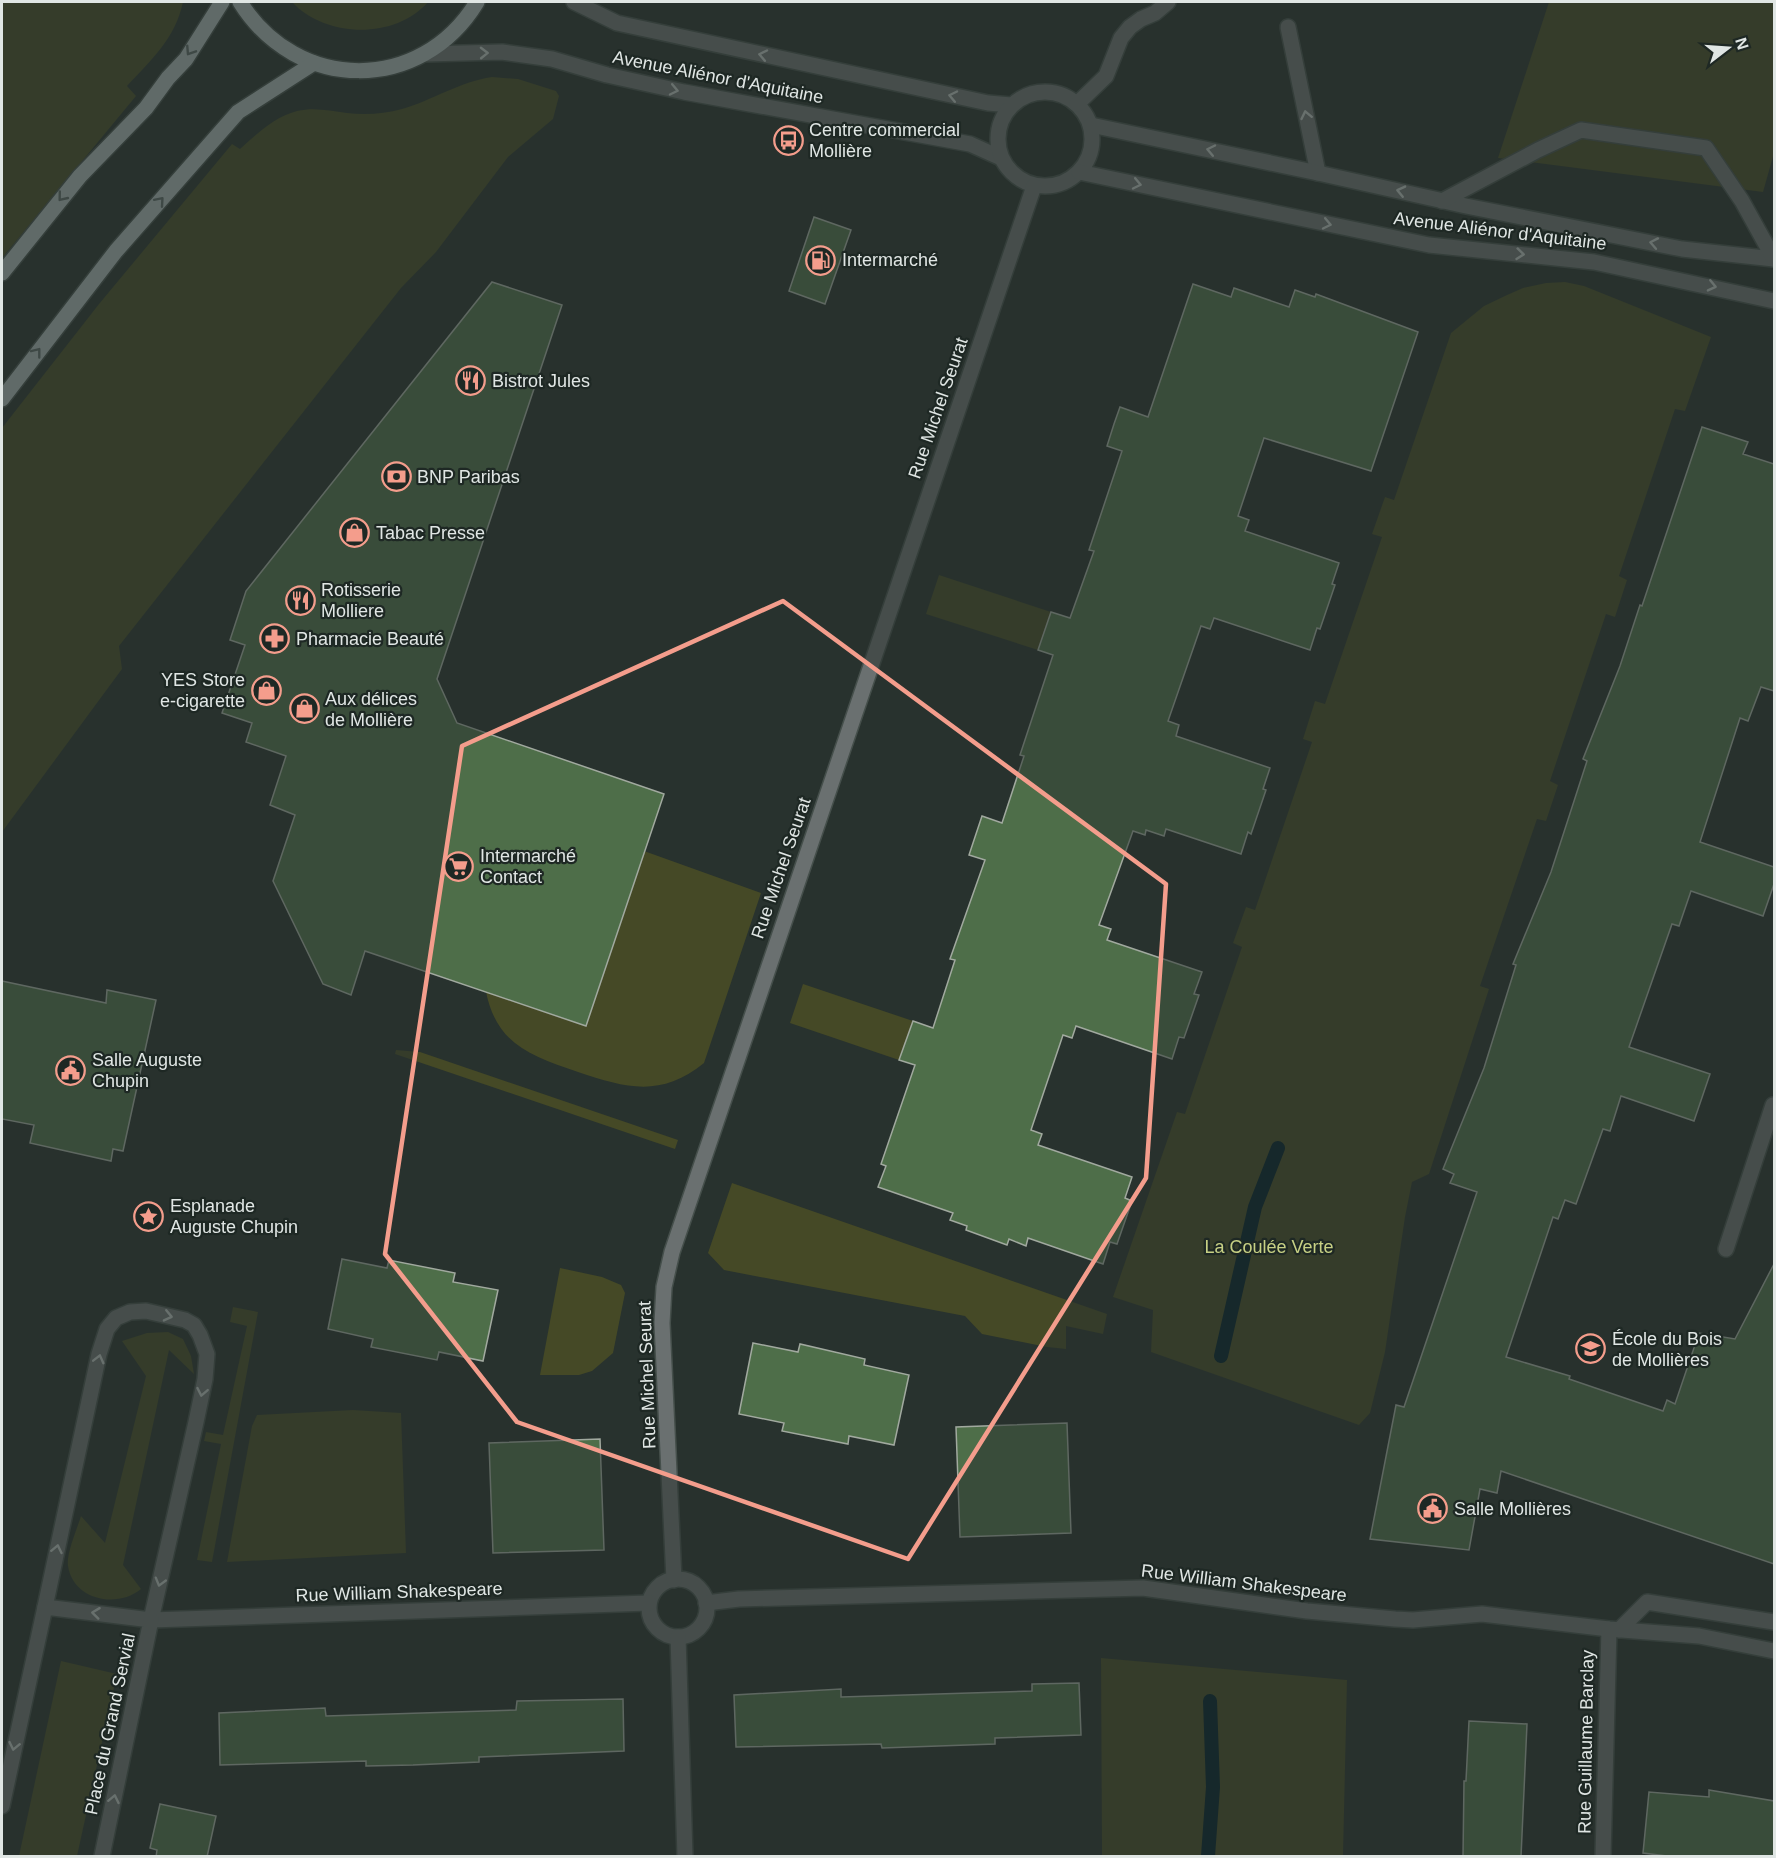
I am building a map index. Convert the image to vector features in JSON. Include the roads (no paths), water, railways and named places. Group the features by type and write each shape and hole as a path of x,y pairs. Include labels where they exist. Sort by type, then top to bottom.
{"main road":[{"path":"2,273 80,176 146,108 186,58 222,2"},
{"path":"240,2 255,22 275,42 301,58 342,70 370,70 399,65 425,54 456,30 477,2"},
{"path":"2,399 117,251 237,112 314,63"}],"street":[{"name":"Avenue Aliénor d'Aquitaine","path":"574,2 617,23 988,103 1011,105"},
{"path":"1077,104 1106,76 1121,38 1130,27 1155,13 1168,2"},
{"path":"1288,27 1318,173"},
{"name":"Avenue Aliénor d'Aquitaine","path":"425,54 502,52 552,59 608,75 684,92 970,144 1002,158"},
{"path":"1040,92 1057,93 1077,104 1091,125 1093,138 1092,150 1087,162 1079,172 1066,182 1050,187 1034,186 1020,180 1009,171 997,144 1002,117 1011,105 1025,96 1040,92"},
{"name":"Avenue Aliénor d'Aquitaine","path":"1091,125 1442,201 1682,249 1774,259"},
{"path":"1442,201 1581,130 1706,148 1742,201 1774,259"},
{"name":"Avenue Aliénor d'Aquitaine","path":"1079,172 1429,245 1594,262 1774,301"},
{"name":"Rue Michel Seurat","path":"674,1580 663,1323 664,1287 672,1252 1034,186"},
{"path":"1726,1249 1774,1104"},
{"path":"2,1806 99,1354 107,1329 116,1318 130,1312 146,1311 185,1320 194,1325 207,1354 205,1379 196,1422 150,1620"},
{"path":"674,1580 684,1580 694,1584 702,1592 706,1603 705,1620 700,1627 694,1632 678,1637 659,1630 652,1623 649,1613 649,1603 654,1592 662,1584 674,1580"},
{"name":"Rue William Shakespeare","path":"706,1603 739,1599 1143,1588 1320,1613 1413,1620 1482,1614 1614,1630 1699,1636 1774,1651"},
{"path":"1614,1630 1647,1602 1774,1622"},
{"name":"Rue William Shakespeare","path":"150,1620 649,1603"},
{"name":"Place du Grand Servial","path":"45,1607 150,1620 102,1857"},
{"name":"Rue Guillaume Barclay","path":"1603,1857 1614,1630"},
{"path":"678,1637 685,1857"}],"waterway":[{"path":"1221,1356 1255,1207 1278,1148"},
{"path":"1208,1856 1213,1787 1210,1701"}],"place":[{"name":"Centre commercial Mollière","path":"788,140"},
{"name":"Intermarché","path":"821,260"},
{"name":"Bistrot Jules","path":"471,381"},
{"name":"BNP Paribas","path":"396,477"},
{"name":"Tabac Presse","path":"355,533"},
{"name":"Rotisserie Molliere","path":"300,600"},
{"name":"Pharmacie Beauté","path":"275,639"},
{"name":"YES Store e-cigarette","path":"266,690"},
{"name":"Aux délices de Mollière","path":"304,709"},
{"name":"Intermarché Contact","path":"459,866"},
{"name":"Salle Auguste Chupin","path":"71,1070"},
{"name":"Esplanade Auguste Chupin","path":"149,1216"},
{"name":"École du Bois de Mollières","path":"1591,1349"},
{"name":"Salle Mollières","path":"1433,1509"}],"park label":[{"name":"La Coulée Verte","path":"1269,1247"}]}
